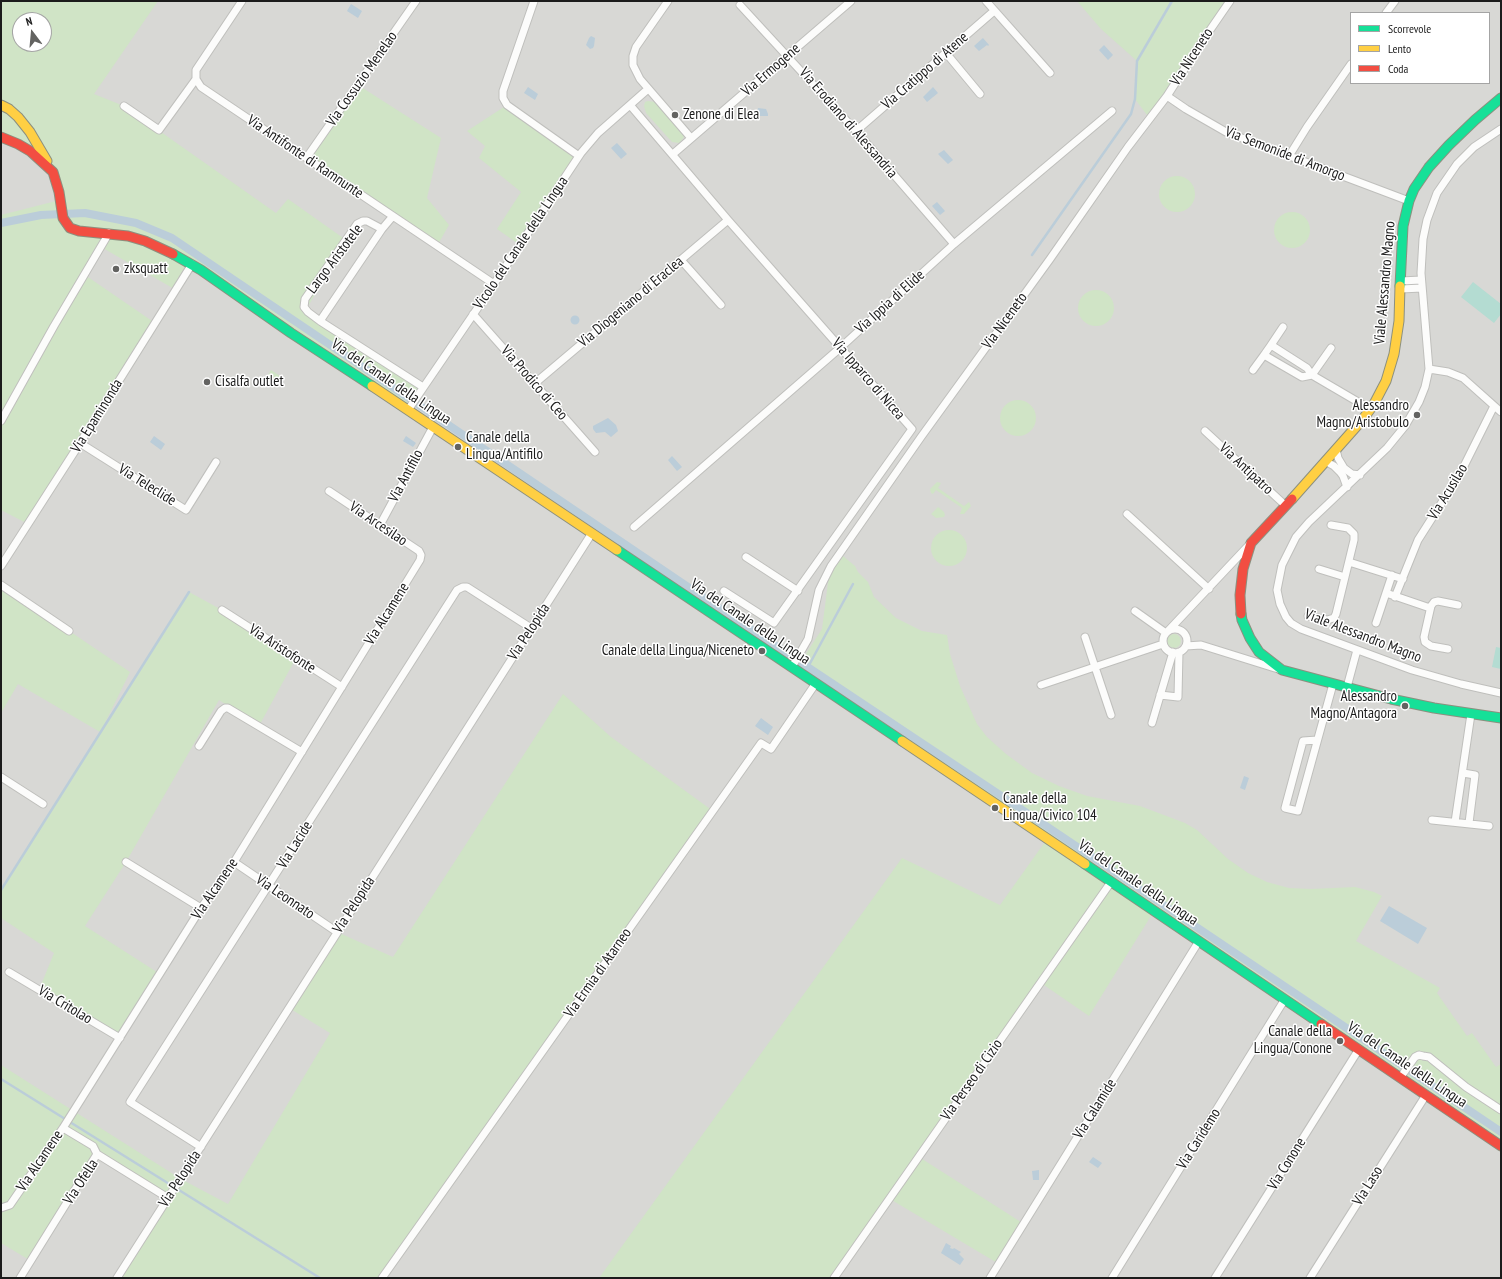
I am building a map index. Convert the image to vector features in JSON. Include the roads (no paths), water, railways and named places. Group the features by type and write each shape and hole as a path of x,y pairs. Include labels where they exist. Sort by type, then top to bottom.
{"street":[{"path":"124,106 160,130 196,80 195,74 197,68 242,1"},
{"name":"Via Cossuzio Menelao","path":"307,157 416,1"},
{"path":"668,1 637,44 633,56 635,71 648,89 691,138"},
{"name":"Via Ermogene","path":"673,154 851,1"},
{"path":"986,1 1050,73"},
{"name":"Via Niceneto","path":"794,664 809,635 818,593 826,575 921,437 1050,259 1128,147 1167,96 1230,1"},
{"path":"1387,12 1395,1"},
{"path":"532,2 503,93 503,98 507,105 579,156"},
{"name":"Via Erodiano di Alessandria","path":"740,5 788,55 954,244"},
{"name":"Via Cratippo di Atene","path":"856,131 994,11"},
{"path":"946,53 980,94"},
{"path":"1289,156 1307,126 1350,65"},
{"name":"Via Antifonte di Ramnunte","path":"196,80 201,87 208,92 307,157 494,284"},
{"name":"Vicolo del Canale della Lingua","path":"409,408 579,156 598,133 648,89"},
{"name":"Via Semonide di Amorgo","path":"1167,96 1226,132 1409,200"},
{"name":"Viale Alessandro Magno","path":"1501,98 1468,126 1438,156 1421,178 1409,200 1402,233 1401,285 1397,336 1389,371 1381,391 1370,409 1336,449 1251,543 1244,563 1240,604 1242,620 1247,634 1256,648 1282,670 1396,700 1501,718"},
{"name":"Via Ipparco di Nicea","path":"630,104 728,220 912,429 774,623 724,591"},
{"path":"1,105 16,114 30,132 53,172"},
{"name":"Via Ippia di Elide","path":"634,527 840,348 954,244 1112,111"},
{"name":"Viale Alessandro Magno","path":"1501,129 1483,140 1462,158 1446,178 1435,198 1427,220 1423,235 1421,280 1429,370 1424,391 1413,414 1387,448 1309,522 1296,538 1282,565 1277,593 1283,612 1293,625 1306,631 1423,673 1501,693"},
{"path":"18,144 30,132"},
{"name":"Via del Canale della Lingua","path":"1,137 18,144 37,156 53,172 61,200 63,218 66,224 75,231 109,233 128,236 145,241 192,264 291,333 409,408 432,427 794,664 816,683 1359,1049 1402,1075 1426,1095 1501,1146"},
{"path":"382,229 393,216"},
{"name":"Via Diogeniano di Eraclea","path":"534,384 728,220"},
{"name":"Largo Aristotele","path":"367,221 382,229 320,320 308,312 304,307 304,301 358,223 367,221"},
{"path":"1,421 54,326 109,233"},
{"path":"681,260 721,305"},
{"name":"Via Epaminonda","path":"1,566 192,264"},
{"path":"1401,285 1421,280"},
{"path":"1401,285 1422,288"},
{"name":"Via Prodico di Ceo","path":"473,314 594,452"},
{"path":"320,320 423,387"},
{"path":"1253,370 1264,356 1283,326"},
{"path":"1271,345 1306,368 1312,375 1370,409"},
{"path":"1264,356 1302,377 1312,375 1331,348"},
{"path":"1429,370 1448,372 1463,378 1501,412"},
{"name":"Via Acusilao","path":"1395,597 1418,540 1460,474 1494,406"},
{"name":"Via Antifilo","path":"380,525 432,427"},
{"path":"912,429 921,437"},
{"name":"Via Antipatro","path":"1205,431 1286,506"},
{"name":"Via Teleclide","path":"80,443 186,510 216,462"},
{"path":"1336,449 1338,458 1344,468 1352,474 1360,475"},
{"path":"1325,461 1340,472 1347,487"},
{"name":"Via Arcesilao","path":"329,491 419,550 421,555 420,560"},
{"path":"1127,514 1209,589"},
{"path":"1308,616 1327,620 1334,618 1349,562 1354,538 1353,532 1348,528 1330,524"},
{"name":"Via Pelopida","path":"117,1278 592,533"},
{"path":"1176,652 1165,648 1163,644 1163,637 1251,543"},
{"path":"746,557 798,590"},
{"name":"Via Alcamene","path":"1,1208 10,1205 63,1128 201,908 234,862 420,560"},
{"path":"1349,562 1403,578"},
{"path":"1319,570 1345,577"},
{"path":"1376,623 1392,575"},
{"path":"1,585 69,631"},
{"name":"Via Lacide","path":"201,1147 130,1102 457,590 463,587 469,588 531,628"},
{"path":"1386,594 1430,608"},
{"path":"1448,649 1431,646 1425,642 1424,639 1430,608 1431,604 1436,601 1458,605"},
{"name":"Via Aristofonte","path":"222,610 342,687"},
{"path":"1135,611 1167,632"},
{"path":"1167,632 1173,629 1181,631 1187,640 1186,646"},
{"path":"1085,637 1111,715"},
{"path":"1041,685 1163,644"},
{"path":"1152,723 1160,695 1176,652 1186,646 1201,645 1282,670"},
{"path":"1347,687 1357,650"},
{"path":"1160,695 1178,697 1176,652"},
{"name":"Via Ermia di Atarneo","path":"382,1278 761,743 771,749 816,683"},
{"path":"1317,740 1303,741 1285,808 1298,811 1333,684"},
{"path":"199,746 221,711 228,708 302,752"},
{"path":"1455,822 1472,714"},
{"path":"1463,773 1475,775 1469,823"},
{"path":"1,777 43,804"},
{"path":"1432,820 1489,826"},
{"path":"126,862 201,908"},
{"name":"Via Leonnato","path":"234,862 337,932"},
{"name":"Via Perseo di Cizio","path":"834,1278 1111,882"},
{"name":"Via Calamide","path":"990,1278 1199,941"},
{"name":"Via Critolao","path":"10,972 120,1038"},
{"name":"Via Caridemo","path":"1112,1278 1285,999"},
{"name":"Via Conone","path":"1216,1278 1359,1049"},
{"path":"1402,1075 1412,1061 1419,1055 1429,1058 1466,1087 1501,1110"},
{"name":"Via Laso","path":"1310,1278 1426,1095"},
{"path":"63,1128 93,1146 97,1154"},
{"name":"Via Ofella","path":"20,1278 97,1154 168,1198"}],"waterway":[{"path":"1032,255 1131,114 1135,99 1137,61 1172,1"},
{"path":"1,223 41,215 85,213 136,223 172,238 731,616 1501,1132"},
{"path":"808,667 853,584"},
{"path":"1,890 189,592"},
{"path":"1,1079 320,1278"}],"place":[{"name":"Zenone di Elea","path":"675,115"},
{"name":"zksquatt","path":"116,269"},
{"name":"Cisalfa outlet","path":"207,382"},
{"name":"Alessandro Magno/Aristobulo","path":"1417,415"},
{"name":"Canale della Lingua/Antifilo","path":"458,447"},
{"name":"Canale della Lingua/Niceneto","path":"762,651"},
{"name":"Alessandro Magno/Antagora","path":"1405,706"},
{"name":"Canale della Lingua/Civico 104","path":"995,808"},
{"name":"Canale della Lingua/Conone","path":"1340,1041"}]}
